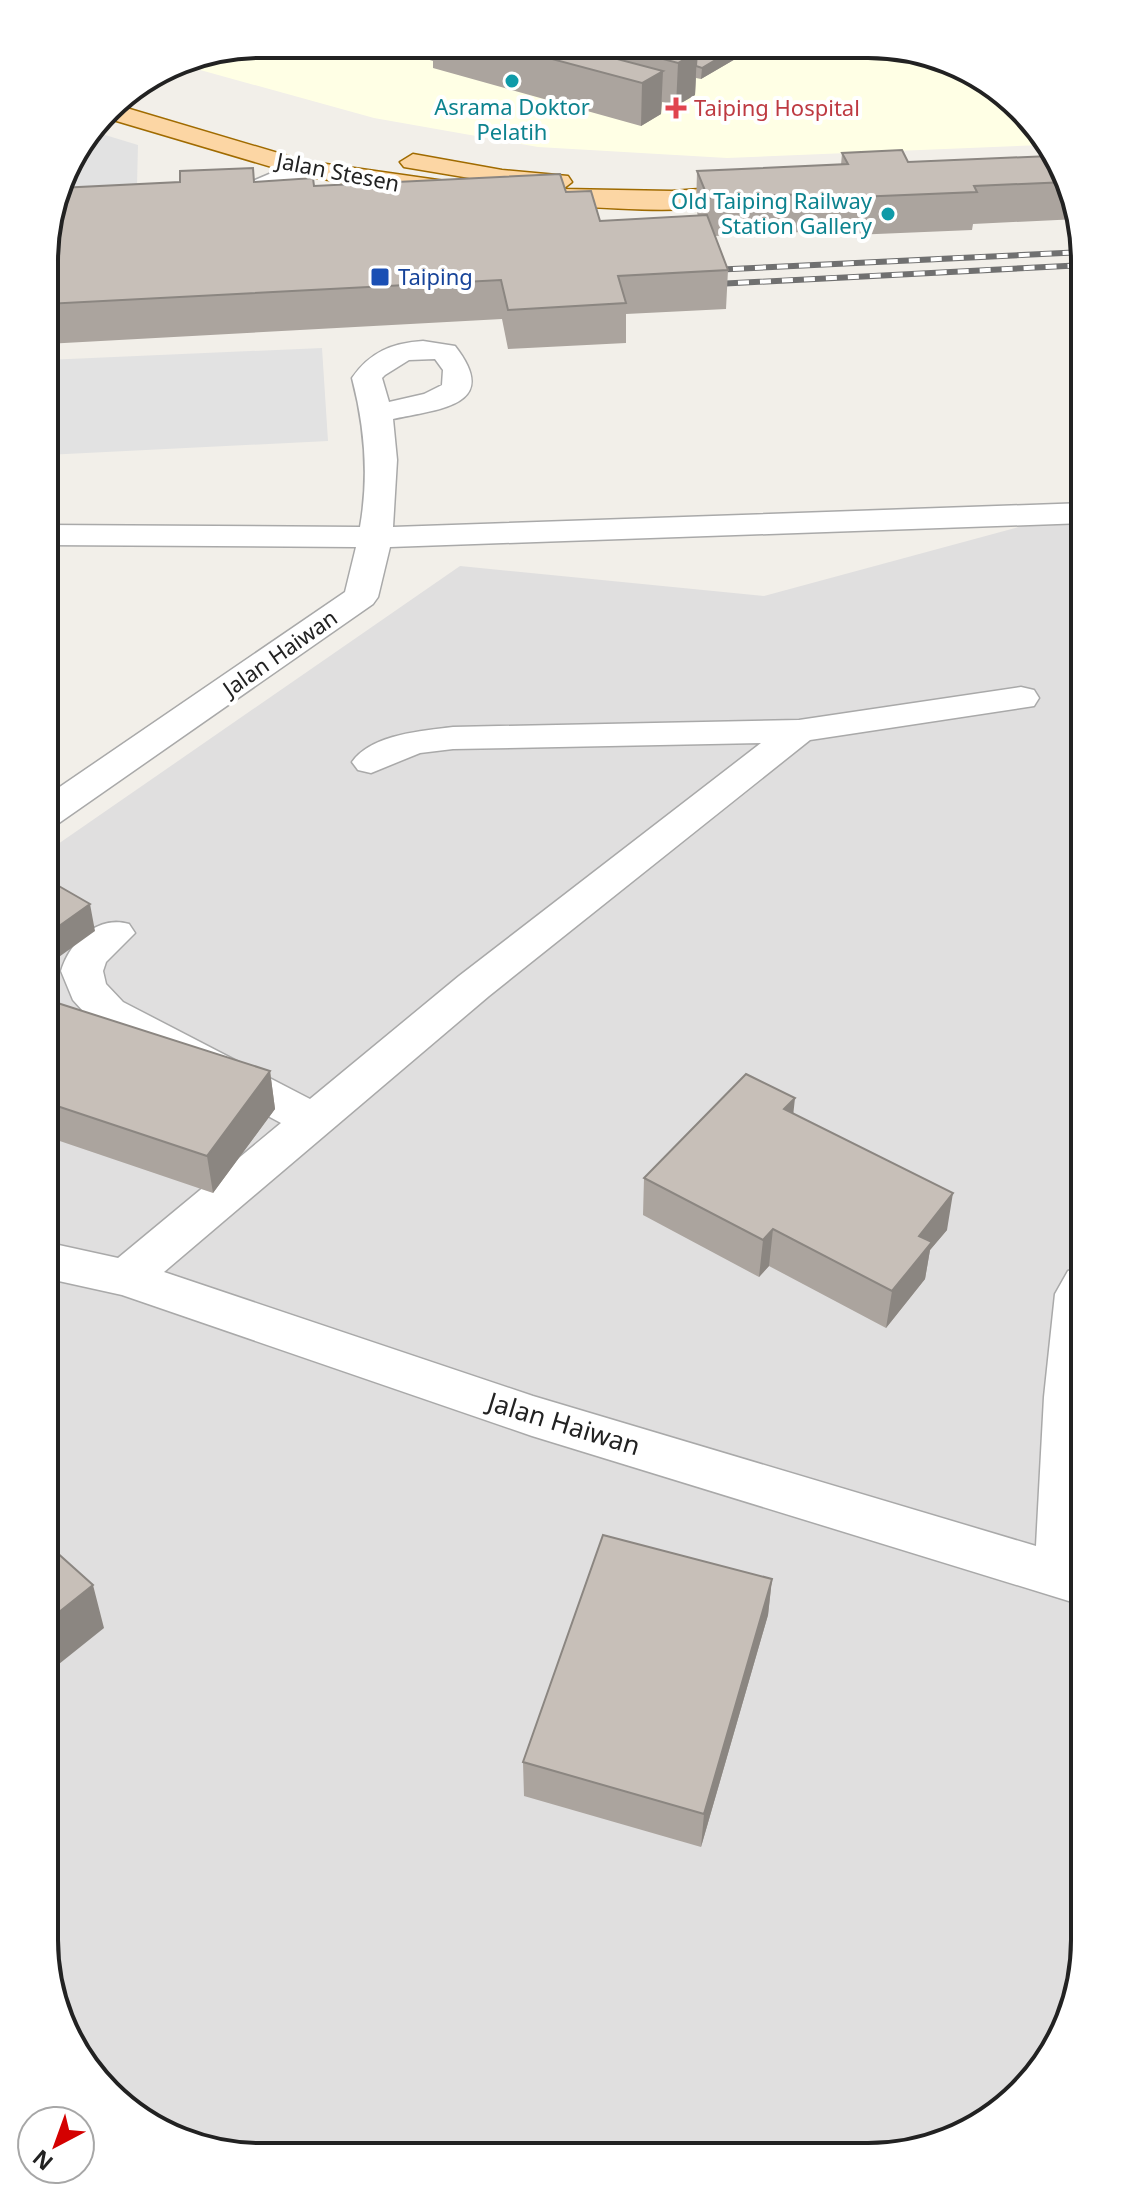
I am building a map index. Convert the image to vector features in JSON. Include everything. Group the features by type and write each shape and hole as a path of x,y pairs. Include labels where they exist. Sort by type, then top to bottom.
{"main road":[{"path":"185,107 291,148 300,158 302,168 383,167 502,178"},
{"name":"Jalan Stesen","path":"121,114 302,168 415,187 612,200 704,199 773,191 601,186 502,178 356,150"},
{"path":"149,123 233,153 258,173 243,184 194,197"},
{"path":"238,197 258,197 315,183 415,187"}],"street":[{"path":"194,197 238,197 302,168"},
{"name":"Jalan Haiwan","path":"58,806 361,597 377,537 382,462 379,413"},
{"path":"58,535 377,537 1071,513"},
{"path":"371,762 412,743 453,738 799,731 1021,698"},
{"path":"126,1278 316,1122 474,986 799,731"},
{"path":"115,933 93,948 81,970 85,992 108,1012 316,1122"},
{"name":"Jalan Haiwan","path":"58,1263 126,1278 532,1416 756,1481 1071,1579"},
{"path":"1071,1376 1071,1488"}],"shaded area":[{"name":"Taiping Hospital","path":"261,58 882,58 934,69 981,92 1002,108 1035,145 727,158 538,147 374,118 196,69 234,60"},
{"path":"103,134 138,145 137,185 71,188 85,159"},
{"path":"322,348 328,441 58,454 58,359"},
{"path":"1071,513 1071,1954 1056,2018 1029,2064 1002,2093 958,2122 934,2132 895,2141 261,2143 221,2139 195,2132 148,2109 108,2074 92,2053 69,2006 58,1954 58,844 460,566 764,596"}],"building":[{"path":"548,58 614,58 663,71 642,83"},
{"path":"659,58 687,58 678,63"},
{"path":"697,58 719,58 702,68 696,66"},
{"path":"902,150 908,162 1042,156 1055,183 974,186 977,192 808,199 806,194 708,198 697,171 848,164 842,153"},
{"name":"Taiping","path":"253,168 254,182 313,178 314,186 560,174 566,192 591,191 600,221 707,215 728,270 618,276 626,303 508,310 501,280 58,303 60,234 72,187 180,182 180,171"},
{"path":"58,886 90,904 58,927"},
{"path":"58,1003 270,1071 207,1156 58,1106"},
{"path":"746,1074 795,1098 784,1109 953,1193 919,1236 932,1242 892,1291 773,1229 763,1240 644,1178"},
{"path":"603,1535 772,1579 704,1814 523,1762"},
{"path":"58,1554 93,1585 58,1613"}],"railway":[{"path":"711,270 1071,253"},
{"path":"716,284 1071,266"}],"place":[{"name":"Asrama Doktor Pelatih","path":"512,81"},
{"name":"Taiping Hospital","path":"676,108"},
{"name":"Old Taiping Railway Station Gallery","path":"888,214"},
{"name":"Taiping","path":"380,277"}]}
